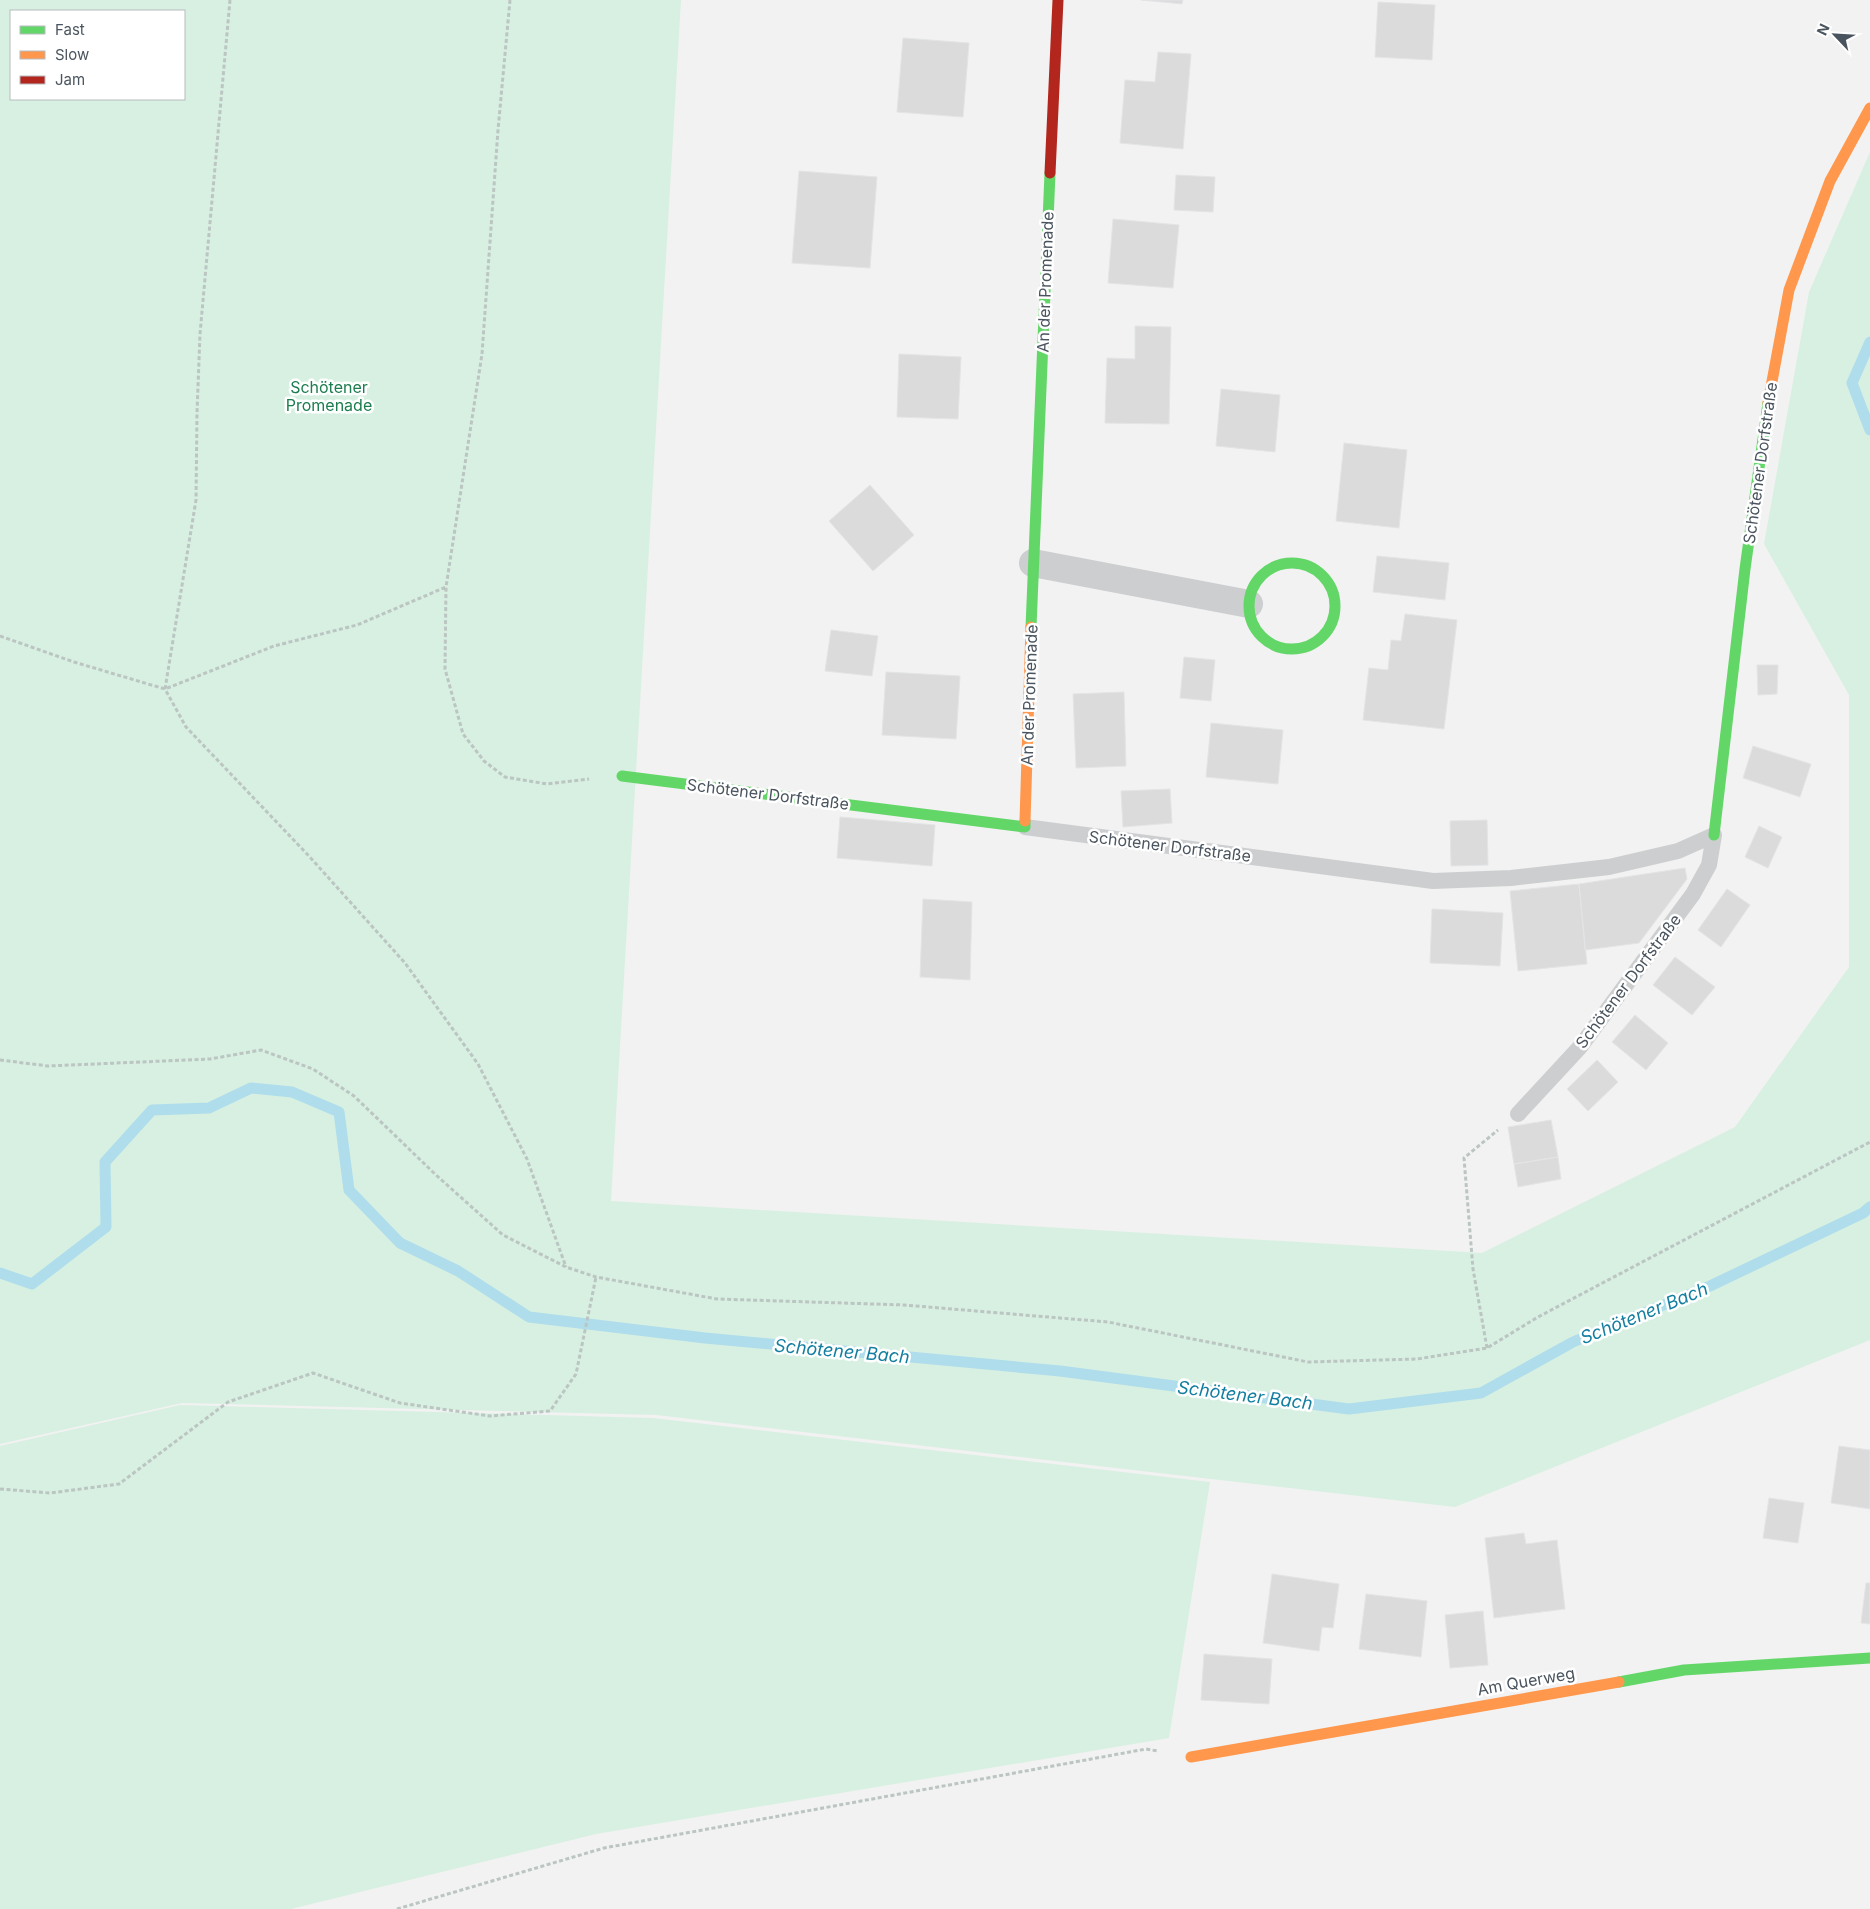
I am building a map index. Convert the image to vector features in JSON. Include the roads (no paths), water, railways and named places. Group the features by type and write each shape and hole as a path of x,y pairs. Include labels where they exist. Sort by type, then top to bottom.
{"street":[{"name":"An der Promenade","path":"1025,827 1033,563 1058,0"},
{"name":"Schötener Dorfstraße","path":"1714,835 1745,569 1766,414 1789,290 1830,181 1870,108"},
{"path":"1033,563 1250,604"},
{"path":"1285,564 1299,564 1312,568 1324,577 1332,589 1335,603 1334,617 1329,630 1319,640 1306,647 1293,649 1279,647 1266,641 1256,630 1251,618 1250,604 1253,590 1260,578 1271,569 1285,564"},
{"name":"Schötener Dorfstraße","path":"622,776 1025,827"},
{"name":"Am Querweg","path":"1191,1757 1684,1670 1870,1658"}],"lane":[{"name":"Schötener Dorfstraße","path":"1025,827 1433,881 1510,878 1609,866 1678,850 1714,835"},
{"name":"Schötener Dorfstraße","path":"1518,1114 1580,1047 1693,894 1709,865 1714,835"}],"waterway":[{"name":"Schötener Bach","path":"1870,342 1852,383 1870,430"},
{"name":"Schötener Bach","path":"0,1273 32,1284 106,1227 105,1162 152,1110 209,1108 251,1088 292,1092 339,1112 349,1190 400,1243 458,1271 529,1317 705,1338 1060,1371 1349,1409 1481,1393 1573,1342 1710,1286 1863,1213 1870,1207"}],"park label":[{"name":"Schötener Promenade","path":"329,396"}]}
